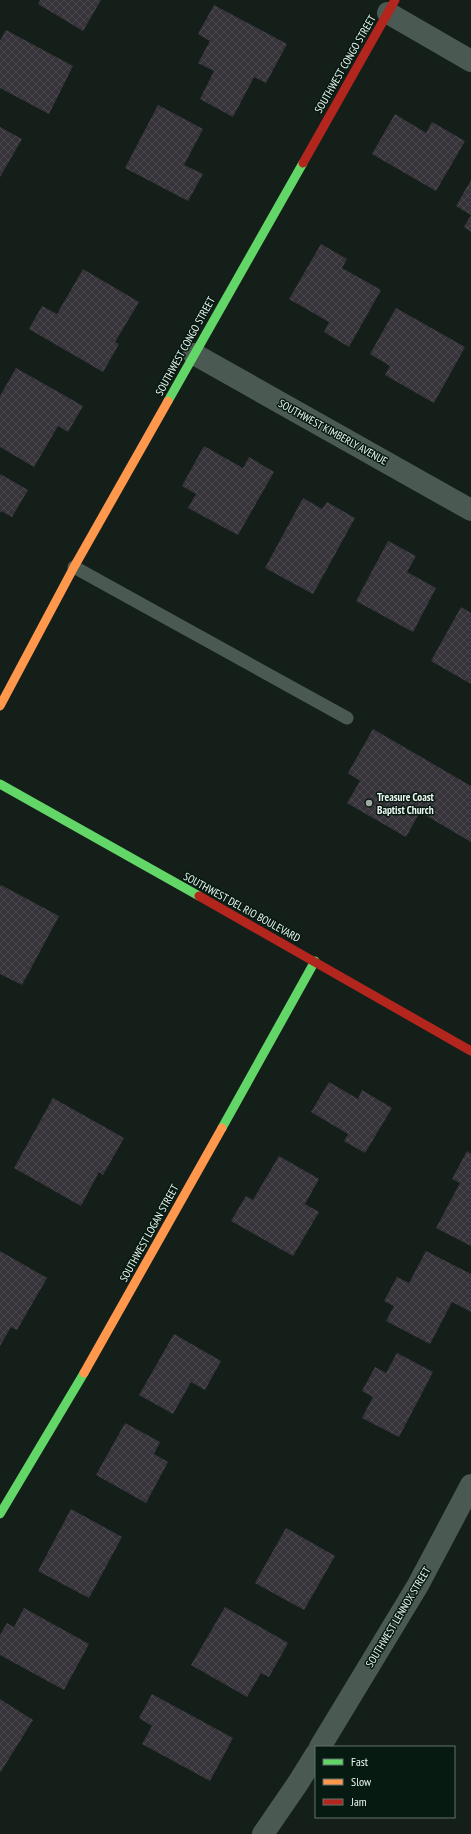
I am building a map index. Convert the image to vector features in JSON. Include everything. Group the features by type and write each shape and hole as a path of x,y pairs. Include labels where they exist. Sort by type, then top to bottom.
{"street":[{"path":"391,6 471,61"},
{"name":"SOUTHWEST CONGO STREET","path":"0,706 74,567 391,6"},
{"name":"SOUTHWEST KIMBERLY AVENUE","path":"194,354 471,510"},
{"name":"SOUTHWEST DEL RIO BOULEVARD","path":"0,784 315,961 471,1051"},
{"name":"SOUTHWEST LOGAN STREET","path":"0,1514 89,1365 315,961"},
{"name":"SOUTHWEST LENNOX STREET","path":"321,1746 418,1585 471,1485"},
{"path":"263,1834 315,1756"}],"lane":[{"path":"74,567 347,718"}],"building":[{"path":"40,0 101,0 83,31 38,4"},
{"path":"214,5 287,44 266,83 254,77 233,117 200,99 214,71 198,63 210,41 198,34"},
{"path":"6,30 73,66 49,114 0,88 0,41"},
{"path":"158,105 203,129 184,165 203,174 188,201 125,168"},
{"path":"395,114 426,133 432,122 465,141 436,191 372,154"},
{"path":"0,127 22,139 0,177"},
{"path":"471,180 471,215 456,206"},
{"path":"471,215 471,232 464,227"},
{"path":"321,244 347,259 342,268 381,290 349,347 324,332 329,322 289,299"},
{"path":"83,269 139,302 115,342 119,344 103,372 29,329 42,306 57,314"},
{"path":"396,308 465,347 434,403 385,375 390,366 370,354"},
{"path":"16,368 83,406 68,432 58,426 34,467 0,447 0,396"},
{"path":"204,446 243,468 249,457 274,472 238,535 188,508 196,494 182,486"},
{"path":"0,474 28,490 12,517 1,511 0,513"},
{"path":"303,498 322,509 327,502 355,518 313,594 265,568"},
{"path":"388,541 416,556 407,572 436,588 413,632 356,601"},
{"path":"461,607 471,613 471,684 431,661"},
{"path":"373,729 471,786 471,842 420,812 406,837 347,803 360,781 348,773"},
{"path":"1,885 59,916 22,985 0,974"},
{"path":"329,1082 358,1099 362,1090 392,1108 365,1153 344,1141 348,1134 311,1112"},
{"path":"53,1098 124,1138 103,1175 99,1172 81,1206 14,1168"},
{"path":"467,1151 471,1154 471,1246 436,1228 460,1183 452,1179"},
{"path":"279,1156 319,1179 305,1204 319,1212 293,1256 231,1221 246,1196 253,1200"},
{"path":"0,1251 47,1278 17,1330 11,1327 0,1346"},
{"path":"426,1251 471,1274 471,1312 452,1302 430,1344 386,1321 394,1306 384,1301 397,1277 409,1283"},
{"path":"174,1334 221,1361 205,1390 191,1382 173,1414 139,1395"},
{"path":"397,1353 433,1372 399,1437 362,1418 373,1397 362,1391 375,1367 386,1373"},
{"path":"125,1423 160,1442 154,1454 168,1462 146,1503 96,1475"},
{"path":"71,1509 122,1537 89,1598 38,1571"},
{"path":"286,1528 335,1556 304,1610 255,1583"},
{"path":"225,1607 288,1643 269,1677 261,1673 247,1697 191,1665"},
{"path":"24,1608 89,1644 64,1690 0,1655 0,1635 7,1623 14,1627"},
{"path":"152,1694 233,1738 210,1781 142,1744 152,1726 139,1718"},
{"path":"0,1699 33,1720 0,1773"}],"traffic: fast":[{"path":"168,401 303,163"},
{"path":"0,784 199,896"},
{"path":"222,1128 315,961"},
{"path":"0,1514 84,1373"}],"traffic: slow":[{"path":"0,706 74,567 168,401"},
{"path":"84,1373 222,1128"}],"traffic: jam":[{"path":"303,163 395,0"},
{"path":"199,896 471,1051"}],"place":[{"name":"Treasure Coast Baptist Church","path":"369,803"}]}
